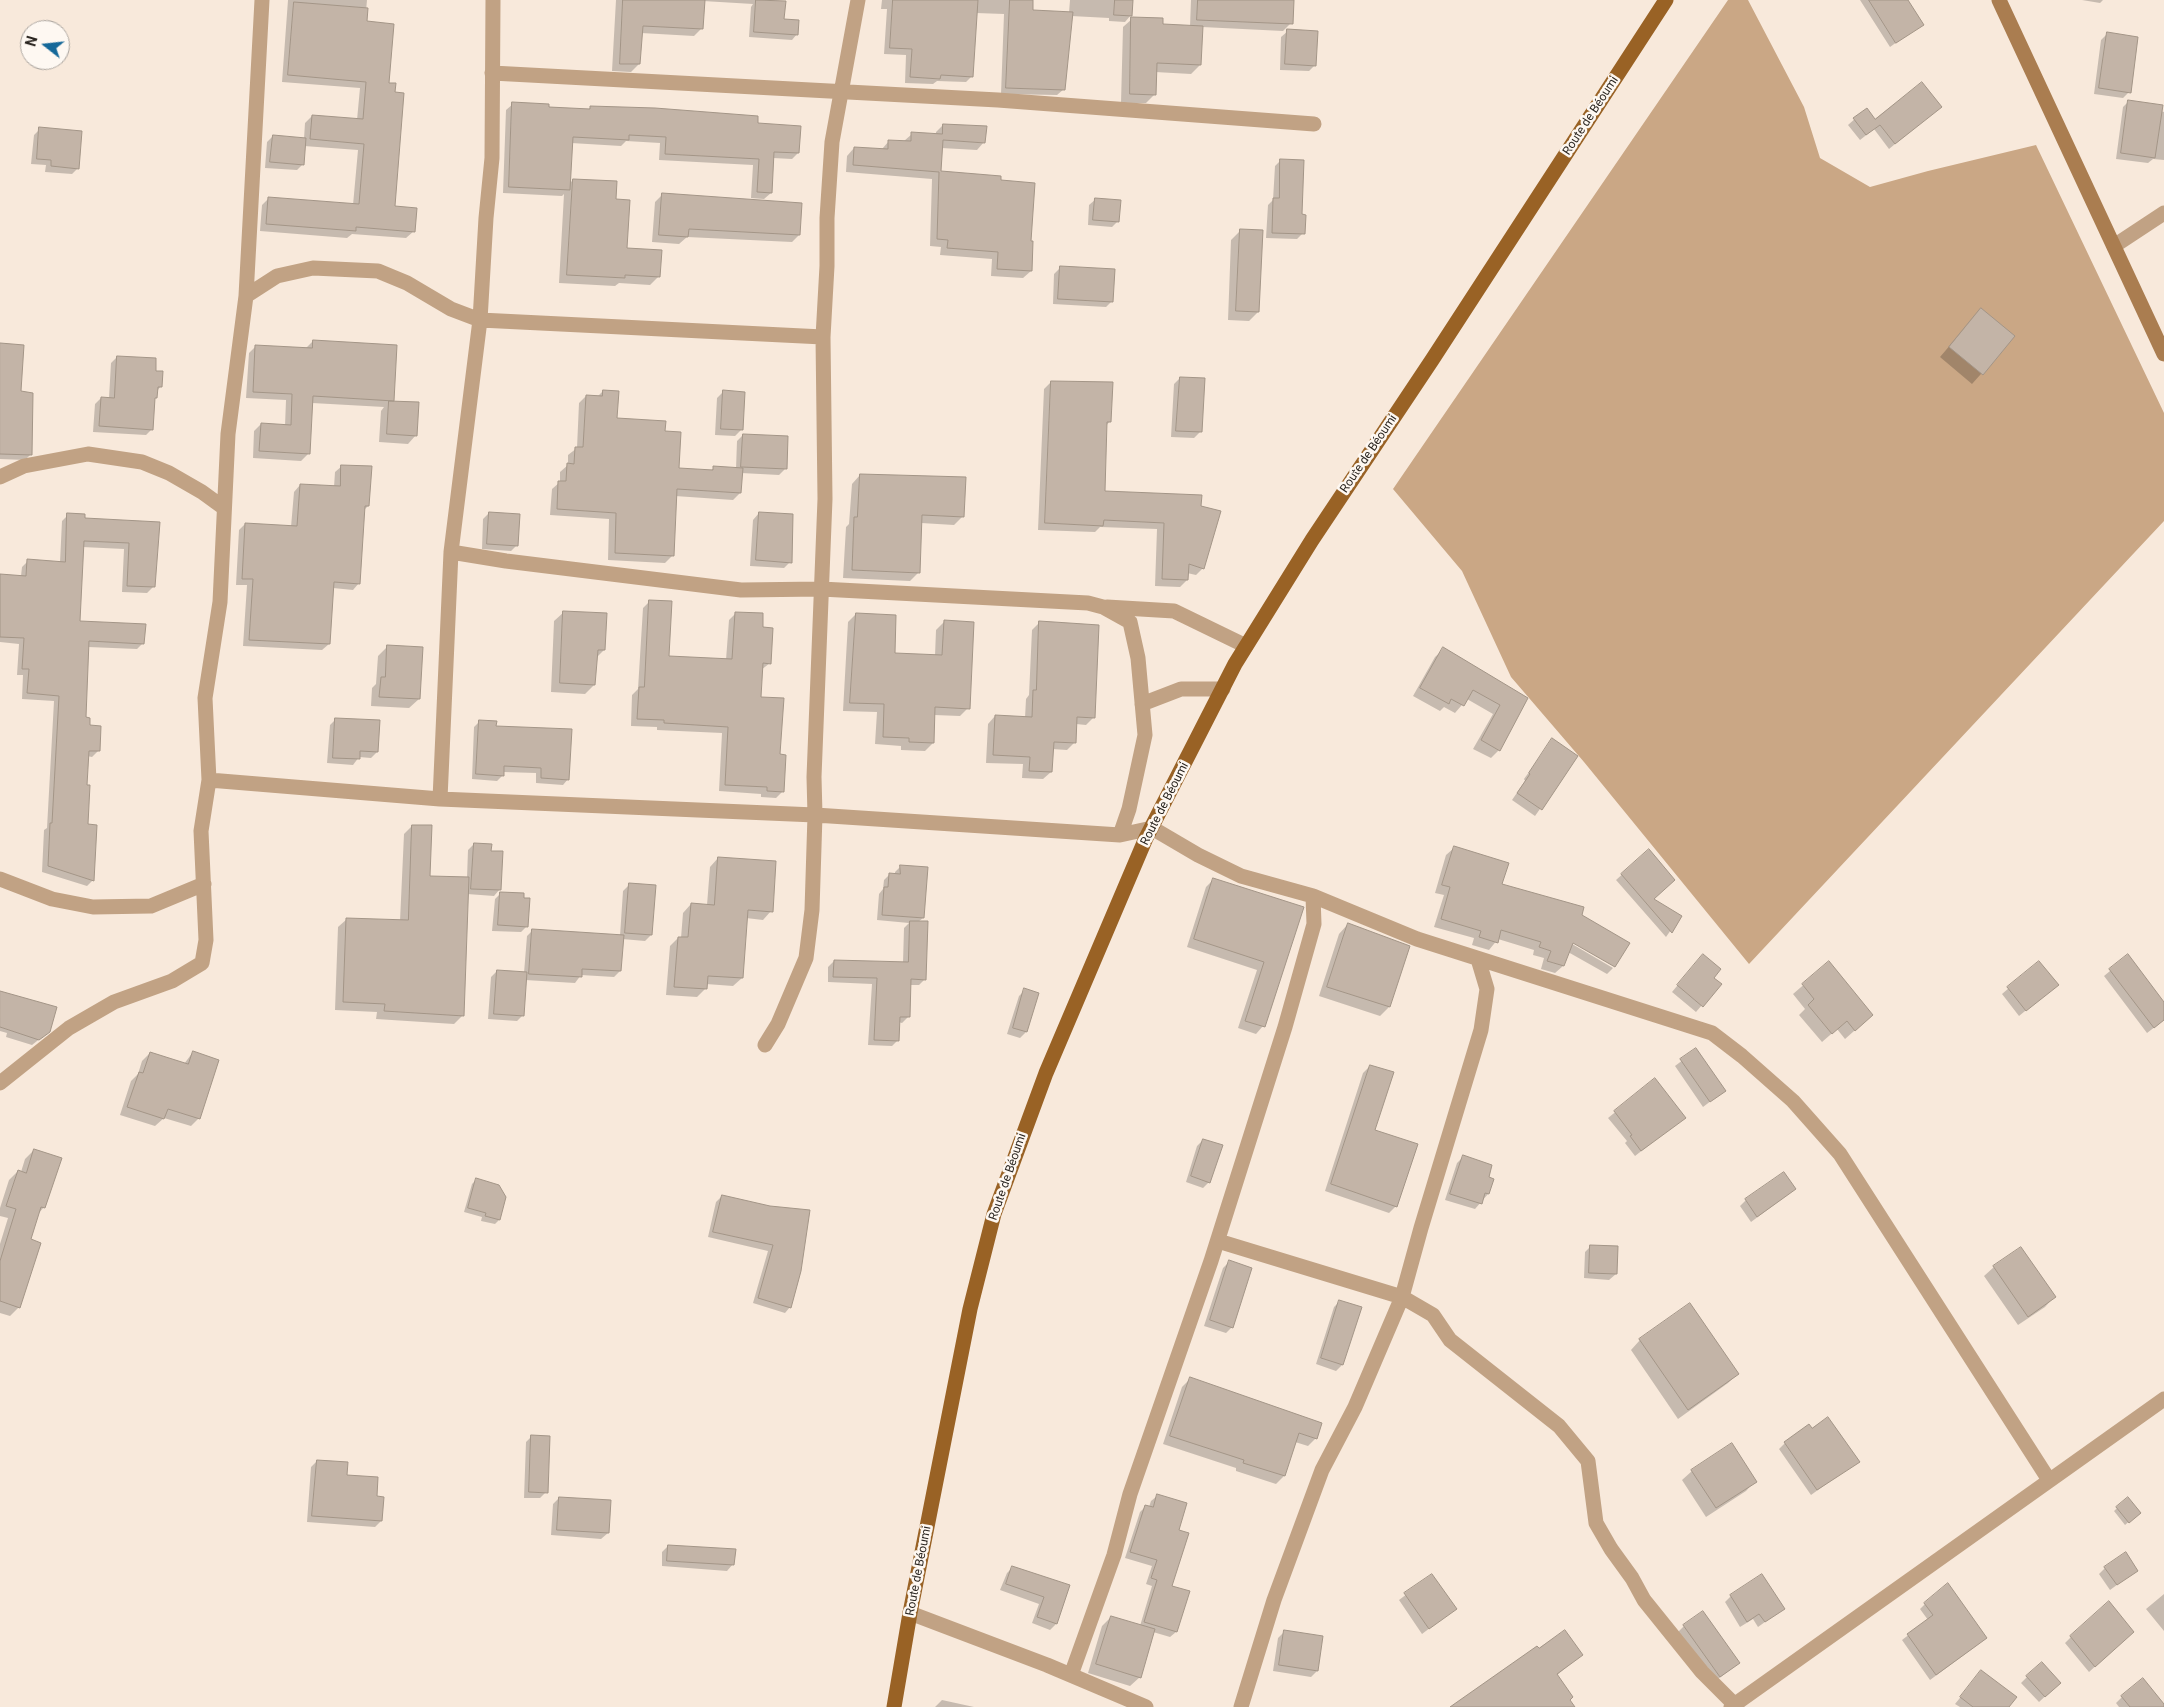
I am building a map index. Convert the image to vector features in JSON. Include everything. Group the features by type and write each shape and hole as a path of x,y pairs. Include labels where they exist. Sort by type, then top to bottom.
{"main road":[{"name":"Route de Béoumi","path":"894,1707 910,1614 970,1309 994,1214 1046,1073 1152,828 1246,646 1312,540 1432,360 1666,0"},
{"path":"1999,0 2164,354"}],"street":[{"path":"0,1083 69,1028 114,1002 172,981 202,963 206,940 201,831 209,780 205,698 220,602 228,434 246,296 262,0"},
{"path":"440,799 451,552 480,320 486,218 492,158 493,0"},
{"path":"766,1046 778,1024 806,958 812,910 815,815 814,777 825,499 823,337 832,152 840,92 858,0"},
{"path":"492,73 998,100 1314,124"},
{"path":"2114,246 2164,213"},
{"path":"246,296 277,276 313,268 378,271 407,283 451,309 480,320 823,337"},
{"path":"0,476 24,466 88,454 142,462 194,487 224,508"},
{"path":"451,552 506,561 741,590 821,589 1058,601 1088,603 1104,607 1174,611 1246,646"},
{"path":"1104,607 1130,622 1138,658 1142,704 1144,735 1129,809 1120,835"},
{"path":"1142,704 1181,689 1223,689"},
{"path":"209,780 440,799 815,815 1120,835 1152,828 1198,855 1241,876 1313,896 1417,939 1712,1033 1742,1056 1793,1101 1840,1154 2049,1480"},
{"path":"0,879 52,899 93,907 151,906 204,884"},
{"path":"1071,1676 1114,1555 1130,1494 1218,1241 1308,949 1314,924 1313,896"},
{"path":"1241,1707 1274,1600 1322,1470 1355,1406 1402,1297 1420,1228 1481,1030 1487,988 1478,959"},
{"path":"1218,1241 1402,1297 1433,1315 1450,1340 1559,1426 1588,1461 1596,1523 1611,1549 1632,1578 1644,1600 1702,1672 1734,1706 2164,1399"},
{"path":"910,1614 967,1633 1146,1707"}],"shaded area":[{"path":"1728,0 1748,0 1804,107 1820,158 1870,187 2036,145 2164,413 2164,521 1749,964 1584,762 1511,677 1462,571 1393,489"}],"building":[{"path":"623,0 705,0 703,29 643,26 640,64 620,64"},
{"path":"756,0 786,1 784,19 799,20 798,35 754,32"},
{"path":"893,0 978,0 973,77 941,75 940,79 910,77 912,49 890,48"},
{"path":"1010,0 1033,0 1033,10 1073,12 1065,90 1006,88"},
{"path":"1115,0 1133,0 1132,16 1114,15"},
{"path":"1198,0 1294,0 1293,24 1197,20"},
{"path":"1869,0 1908,0 1924,25 1896,43"},
{"path":"294,2 368,8 367,21 394,24 389,83 396,83 395,92 404,93 395,206 417,208 415,232 356,227 356,231 266,224 268,197 359,204 364,144 310,139 312,115 363,119 366,82 288,75"},
{"path":"1131,17 1163,18 1163,24 1203,26 1201,65 1157,63 1156,95 1130,94"},
{"path":"1287,29 1318,31 1316,66 1285,64"},
{"path":"2107,32 2138,37 2131,93 2099,88"},
{"path":"1922,82 1942,107 1895,144 1880,125 1866,135 1853,118 1867,108 1875,119"},
{"path":"2128,100 2163,105 2155,158 2121,153"},
{"path":"512,102 549,104 549,107 590,109 590,106 655,108 758,116 758,123 801,126 799,153 774,152 772,193 757,192 759,159 665,154 666,137 629,135 629,140 573,137 570,190 509,187"},
{"path":"943,124 987,126 985,143 943,140 941,171 1001,176 1001,180 1035,183 1031,241 1033,241 1032,271 997,269 998,252 947,248 948,240 937,239 939,172 853,165 854,147 888,149 888,140 911,141 911,132 942,134"},
{"path":"39,127 82,131 79,169 51,166 51,160 37,159"},
{"path":"273,135 306,138 304,165 270,162"},
{"path":"1280,159 1304,160 1302,214 1306,215 1305,234 1272,233 1273,198 1279,198"},
{"path":"573,179 617,181 616,199 630,200 627,248 662,250 660,277 625,275 625,278 567,275"},
{"path":"662,193 802,203 800,235 689,229 688,237 659,235"},
{"path":"1095,198 1121,200 1119,222 1093,220"},
{"path":"1240,229 1263,230 1259,312 1236,311"},
{"path":"1060,266 1115,269 1113,302 1058,299"},
{"path":"1981,308 2015,336 1983,375 1949,347"},
{"path":"313,340 397,345 394,401 313,396 310,454 259,451 261,423 291,425 292,394 253,392 255,345 312,348"},
{"path":"0,343 24,345 21,391 33,393 32,455 0,454"},
{"path":"117,356 156,358 156,371 163,371 162,387 158,387 157,398 155,398 153,430 99,426 101,397 114,398"},
{"path":"1180,377 1205,378 1202,432 1176,431"},
{"path":"1051,381 1113,382 1111,422 1107,422 1105,491 1202,495 1201,506 1221,511 1204,569 1189,564 1188,580 1162,579 1164,523 1104,520 1103,526 1045,523"},
{"path":"603,390 619,391 617,418 666,421 665,431 681,432 679,468 713,470 713,466 743,468 741,493 677,489 674,556 615,553 616,513 557,509 558,481 566,481 567,463 574,464 575,447 583,447 586,395 602,396"},
{"path":"723,390 745,392 743,430 721,429"},
{"path":"389,401 419,402 417,436 387,434"},
{"path":"743,434 788,436 787,469 741,467"},
{"path":"341,465 372,466 369,506 365,506 360,584 334,582 330,644 249,640 253,579 242,579 245,523 297,526 300,484 340,486"},
{"path":"860,474 966,477 964,517 922,515 920,573 852,570 854,517 857,517"},
{"path":"489,512 520,514 518,546 487,544"},
{"path":"759,512 793,514 792,563 756,560"},
{"path":"67,513 85,514 85,518 160,522 155,587 127,586 129,543 84,541 80,621 146,624 144,644 89,641 86,717 90,718 90,725 101,726 100,751 89,751 87,785 90,785 88,824 97,825 94,881 48,866 59,696 27,693 29,669 22,669 24,638 0,637 0,574 26,576 27,559 65,562"},
{"path":"649,600 672,601 669,656 732,659 735,612 763,613 763,627 773,628 771,664 763,663 761,697 784,698 780,754 786,755 784,792 767,791 767,787 725,785 728,727 664,723 664,720 637,719 639,687 644,687"},
{"path":"563,611 607,613 605,650 598,650 595,685 560,683"},
{"path":"856,613 896,615 895,653 942,655 944,620 974,622 970,709 935,707 934,743 909,742 909,738 883,737 884,704 850,703"},
{"path":"1039,621 1099,625 1095,718 1077,717 1076,743 1054,742 1052,772 1029,771 1030,757 993,755 995,715 1032,717 1033,690 1036,690"},
{"path":"387,645 423,647 420,699 379,697 381,677 385,677"},
{"path":"1443,647 1528,698 1500,751 1481,740 1500,705 1473,690 1464,706 1451,699 1449,704 1420,688"},
{"path":"335,718 380,720 378,752 360,751 360,759 333,758"},
{"path":"479,720 497,721 496,726 572,729 569,780 541,778 541,768 504,766 504,776 476,774"},
{"path":"1552,738 1578,756 1542,810 1517,793"},
{"path":"412,825 432,825 430,876 469,877 464,1016 384,1011 385,1004 343,1002 346,918 408,920"},
{"path":"474,843 492,844 491,851 503,851 501,890 471,889"},
{"path":"1454,846 1509,863 1502,884 1584,907 1582,915 1630,943 1615,967 1573,943 1564,966 1547,961 1551,951 1539,947 1541,942 1501,930 1498,943 1479,937 1481,931 1441,919 1450,887 1442,885"},
{"path":"1649,849 1675,880 1654,899 1682,916 1672,933 1621,874"},
{"path":"718,857 776,861 773,912 748,910 743,978 708,976 707,989 674,987 678,937 688,937 691,903 714,905"},
{"path":"900,865 928,867 924,918 882,915 884,887 888,887 889,873 900,874"},
{"path":"1213,878 1304,907 1265,1027 1245,1021 1264,962 1194,939"},
{"path":"629,883 656,885 652,935 625,933"},
{"path":"500,892 524,893 524,898 530,898 528,927 498,925"},
{"path":"910,921 928,921 926,980 911,979 910,1017 900,1017 899,1041 874,1040 877,978 833,977 834,960 908,962"},
{"path":"1348,923 1410,946 1390,1007 1327,987"},
{"path":"532,929 624,935 621,971 582,969 582,977 529,974"},
{"path":"1703,954 1721,969 1714,978 1722,984 1703,1007 1677,985"},
{"path":"2128,954 2164,1002 2164,1020 2154,1028 2109,969"},
{"path":"1829,961 1873,1015 1855,1031 1847,1021 1832,1034 1808,1005 1814,999 1802,984"},
{"path":"2039,961 2059,985 2026,1011 2007,987"},
{"path":"497,970 527,972 524,1016 494,1014"},
{"path":"1024,988 1039,993 1027,1032 1013,1028"},
{"path":"0,991 57,1007 50,1032 39,1040 0,1027"},
{"path":"1696,1048 1726,1091 1710,1102 1680,1059"},
{"path":"193,1051 219,1060 200,1119 168,1109 164,1119 127,1107 139,1072 143,1073 150,1052 188,1064"},
{"path":"1370,1065 1394,1072 1375,1130 1418,1144 1397,1207 1331,1184"},
{"path":"1655,1078 1686,1118 1641,1151 1614,1111"},
{"path":"1203,1139 1223,1145 1210,1183 1191,1176"},
{"path":"34,1149 62,1158 45,1208 41,1207 31,1239 41,1243 20,1308 0,1301 0,1261 16,1209 6,1206 18,1170 26,1173"},
{"path":"1463,1155 1492,1165 1489,1177 1494,1179 1489,1194 1485,1193 1482,1204 1450,1194"},
{"path":"1784,1172 1796,1189 1757,1217 1745,1199"},
{"path":"476,1178 499,1185 506,1197 500,1220 485,1216 486,1213 468,1208"},
{"path":"722,1195 770,1206 810,1210 801,1271 791,1308 758,1298 773,1245 713,1232"},
{"path":"1590,1245 1618,1246 1617,1274 1589,1273"},
{"path":"2021,1247 2056,1297 2028,1317 1993,1266"},
{"path":"1229,1260 1252,1268 1233,1328 1210,1320"},
{"path":"1339,1300 1362,1307 1343,1365 1321,1358"},
{"path":"1690,1303 1739,1374 1688,1410 1639,1339"},
{"path":"1190,1377 1322,1423 1317,1439 1299,1433 1285,1476 1243,1463 1244,1460 1170,1436"},
{"path":"1828,1417 1860,1462 1817,1490 1784,1442 1809,1424 1812,1428"},
{"path":"531,1435 550,1436 548,1493 529,1492"},
{"path":"1732,1443 1757,1482 1716,1508 1691,1470"},
{"path":"317,1460 348,1462 347,1475 378,1477 377,1496 384,1497 382,1521 312,1516"},
{"path":"1157,1494 1187,1503 1179,1530 1189,1533 1172,1586 1190,1591 1177,1632 1144,1622 1157,1580 1151,1578 1157,1560 1130,1552 1145,1505 1153,1507"},
{"path":"559,1497 611,1500 609,1533 557,1530"},
{"path":"2128,1497 2141,1513 2129,1523 2116,1507"},
{"path":"668,1545 736,1549 734,1565 667,1561"},
{"path":"2126,1552 2138,1571 2117,1585 2104,1567"},
{"path":"1012,1566 1070,1585 1057,1624 1037,1617 1044,1597 1006,1584"},
{"path":"1432,1574 1457,1609 1429,1629 1404,1593"},
{"path":"1762,1574 1785,1609 1765,1622 1759,1614 1747,1622 1730,1595"},
{"path":"1948,1583 1987,1638 1936,1675 1907,1634 1933,1615 1924,1603"},
{"path":"2109,1601 2134,1632 2095,1667 2070,1636"},
{"path":"1703,1611 1740,1663 1720,1677 1683,1625"},
{"path":"1111,1616 1155,1629 1141,1678 1096,1664"},
{"path":"1284,1630 1323,1636 1318,1671 1279,1665"},
{"path":"1565,1630 1583,1655 1557,1674 1573,1697 1570,1700 1575,1707 1450,1707 1537,1646 1539,1648"},
{"path":"2042,1662 2061,1683 2045,1697 2026,1676"},
{"path":"1981,1670 2017,1697 2009,1707 1973,1707 1960,1697"},
{"path":"2143,1678 2164,1704 2164,1707 2130,1707 2121,1696"}]}
